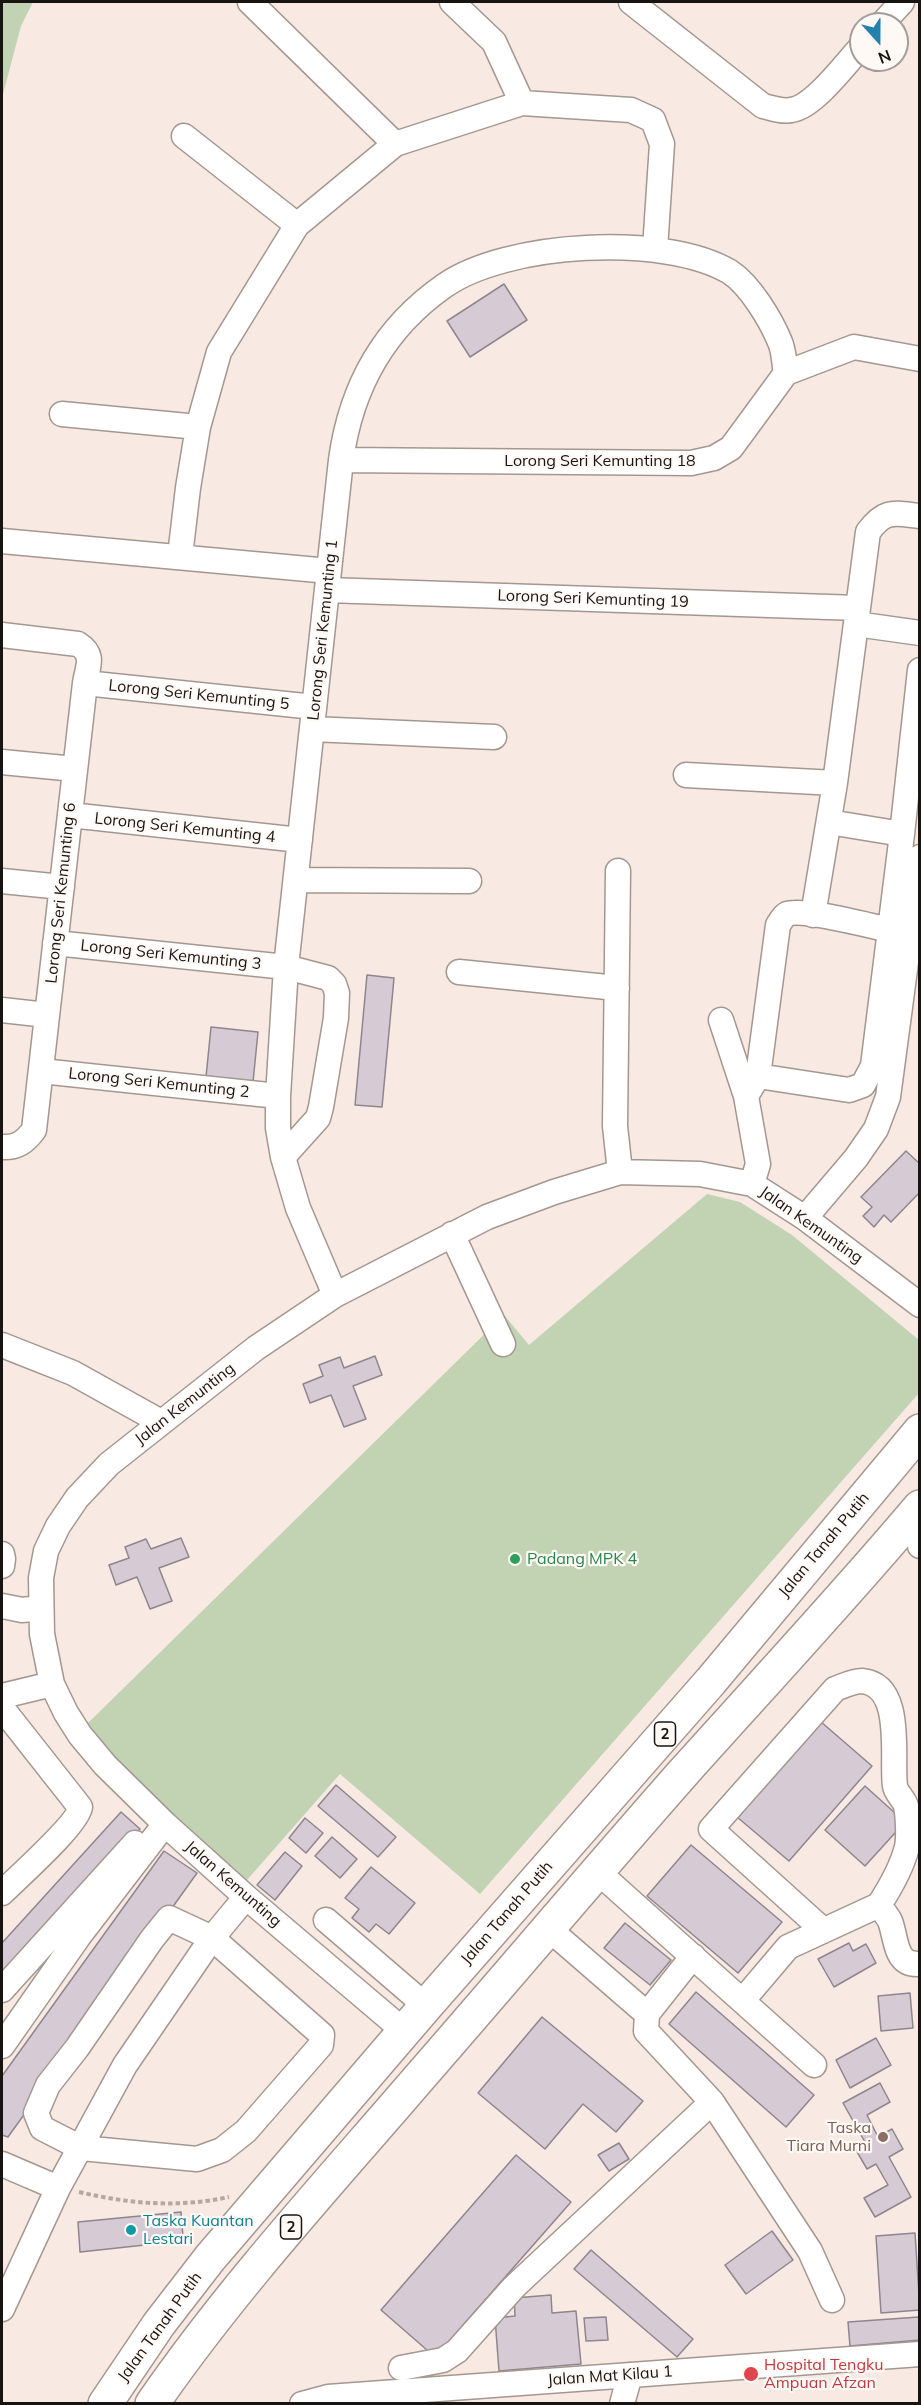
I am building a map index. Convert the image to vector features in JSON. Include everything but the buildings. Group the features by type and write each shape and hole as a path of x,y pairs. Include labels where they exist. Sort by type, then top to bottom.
{"highway":[{"name":"Jalan Tanah Putih","path":"105,2403 159,2324 270,2188 404,2031 711,1681 920,1431"},
{"name":"2","path":"152,2403 178,2366 243,2284 598,1872 919,1508"}],"street":[{"path":"250,2 395,144"},
{"path":"452,2 494,42 522,102"},
{"path":"631,2 763,106 779,110 794,110 811,101 849,60"},
{"path":"180,556 198,427 219,352 297,225 395,144 522,102 632,110 653,120 662,144 655,249"},
{"path":"184,136 297,225"},
{"name":"Lorong Seri Kemunting 1","path":"335,1295 298,1208 283,1157 278,1128 278,1096 286,968 341,460 345,428 358,391 372,363 392,333 412,312 445,285 481,267 530,254 576,249 655,249 699,259 731,273 752,294 766,315 781,344 786,373"},
{"path":"786,373 854,347 920,359"},
{"name":"Lorong Seri Kemunting 18","path":"341,460 691,463 714,458 731,448 786,373"},
{"path":"62,414 198,427"},
{"path":"813,915 835,783 868,531 877,520 888,513 920,516"},
{"name":"Lorong Seri Kemunting 19","path":"2,541 180,556 328,581 857,616 920,633"},
{"name":"Lorong Seri Kemunting 6","path":"2,635 78,644 87,650 90,657 85,683 34,1130 25,1142 12,1148 2,1147"},
{"path":"752,1086 849,1090 863,1085 873,1066 920,670"},
{"name":"Lorong Seri Kemunting 5","path":"85,683 313,718 494,737"},
{"path":"2,762 75,770"},
{"path":"686,775 835,783"},
{"name":"Lorong Seri Kemunting 4","path":"70,815 300,840"},
{"path":"829,822 902,834"},
{"path":"805,1218 856,1158 876,1129 888,1098 920,857"},
{"path":"618,871 615,1126 620,1172"},
{"path":"296,880 469,881"},
{"path":"2,881 62,887"},
{"path":"752,1184 758,1164 752,1086 778,925 788,913 813,915 890,930"},
{"name":"Lorong Seri Kemunting 3","path":"55,943 286,968 328,978 334,984 337,993 336,1018 321,1107 318,1118 283,1157"},
{"path":"459,972 617,988"},
{"path":"2,1010 47,1015"},
{"path":"721,1020 752,1086"},
{"name":"Lorong Seri Kemunting 2","path":"41,1071 278,1096"},
{"name":"Jalan Kemunting","path":"404,2031 246,1897 162,1821 112,1772 80,1735 66,1713 52,1684 42,1634 41,1578 46,1551 58,1526 77,1498 109,1464 161,1422 256,1348 335,1295 487,1217 543,1196 620,1172 700,1174 752,1184 805,1218 920,1305"},
{"path":"452,1233 503,1344"},
{"path":"2,1345 73,1373 161,1422"},
{"path":"919,1508 920,1546"},
{"path":"2,1554 2,1566"},
{"path":"2,1606 22,1610 40,1608"},
{"path":"743,2000 788,1947 879,1905 907,1845 906,1805 895,1788 893,1718 888,1703 876,1688 861,1681 836,1689 711,1830 823,1930"},
{"path":"2,1696 52,1684"},
{"path":"2,1708 80,1807 80,1812 69,1827 2,1893"},
{"path":"2,1990 162,1821"},
{"path":"2,2046 162,1821"},
{"path":"598,1872 814,2065"},
{"path":"2,2309 58,2188 125,2065 212,1938 246,1897"},
{"path":"879,1905 889,1919 900,1957 911,1964 920,1964"},
{"path":"169,1918 212,1938 322,2035 321,2045 246,2132 222,2150 197,2159 81,2148 42,2128 36,2113 48,2085 169,1918"},
{"path":"326,1920 426,2006"},
{"path":"549,1929 647,2014"},
{"path":"693,1956 647,2014 646,2031 712,2102 810,2251 832,2300"},
{"path":"401,2368 443,2360 457,2351 514,2287 712,2102"},
{"path":"2,2163 58,2188"},
{"name":"Jalan Mat Kilau 1","path":"302,2403 328,2397 920,2354"},
{"path":"622,2403 630,2375"}],"path":[{"path":"58,2188 124,2202 172,2204 207,2201 270,2188"}],"green space":[{"path":"2,2 33,2 21,26 2,98"},
{"name":"Padang MPK 4","path":"707,1194 740,1202 792,1235 919,1340 919,1393 480,1894 340,1774 247,1880 129,1779 87,1724 504,1315 529,1345"}],"place":[{"name":"Padang MPK 4","path":"515,1559"},
{"name":"Taska Tiara Murni","path":"883,2137"},
{"name":"Taska Kuantan Lestari","path":"131,2230"},
{"name":"Hospital Tengku Ampuan Afzan","path":"751,2374"}]}
